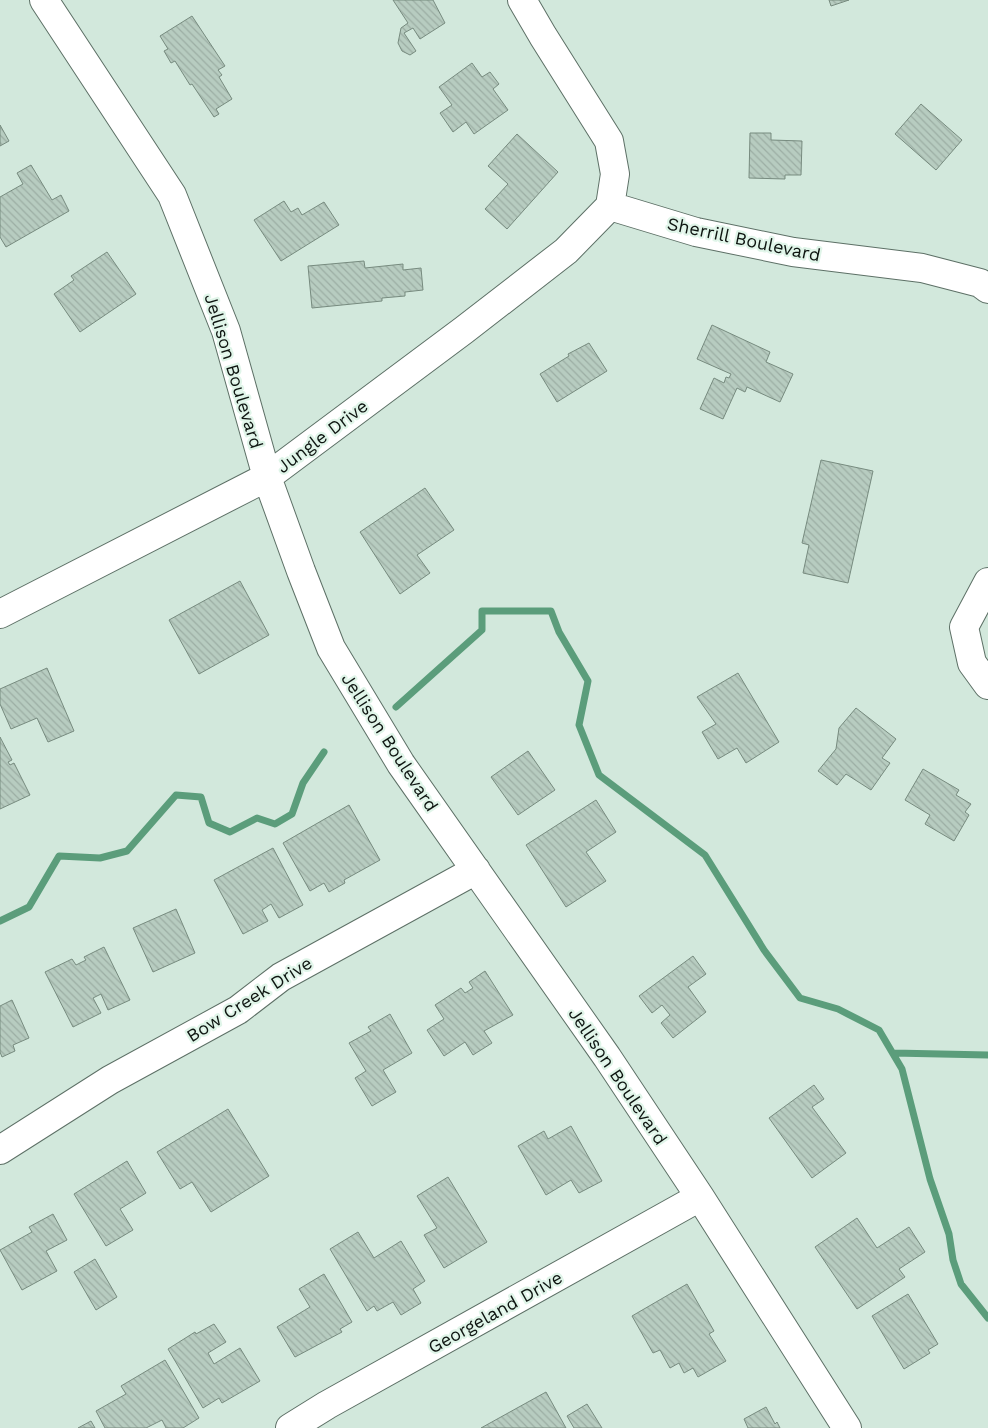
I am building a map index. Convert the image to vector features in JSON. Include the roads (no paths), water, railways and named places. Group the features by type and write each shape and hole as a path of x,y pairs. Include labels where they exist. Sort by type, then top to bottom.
{"street":[{"name":"Jellison Boulevard","path":"44,0 172,194 226,331 267,477 331,648 401,764 607,1057 700,1198 847,1428"},
{"path":"522,0 609,141 615,174 610,206"},
{"name":"Jungle Drive","path":"0,614 267,477 464,330 566,251 610,206"},
{"name":"Sherrill Boulevard","path":"610,206 696,232 792,252 922,268 980,283 988,289"},
{"path":"985,676 972,663 964,627 988,582"},
{"name":"Bow Creek Drive","path":"0,1150 110,1080 238,1010 281,977 476,870"},
{"name":"Georgeland Drive","path":"290,1428 336,1400 700,1198"}],"waterway":[{"path":"396,707 482,630 482,611 551,611 559,632 588,681 579,725 599,775 705,855 764,950 800,998 838,1009 879,1030 902,1069 930,1179 949,1234 953,1260 961,1284 988,1318"},
{"path":"0,921 29,907 59,856 100,858 127,851 176,795 201,797 209,823 230,832 257,818 275,824 292,814 303,783 324,752"},
{"path":"893,1053 988,1055"}]}
